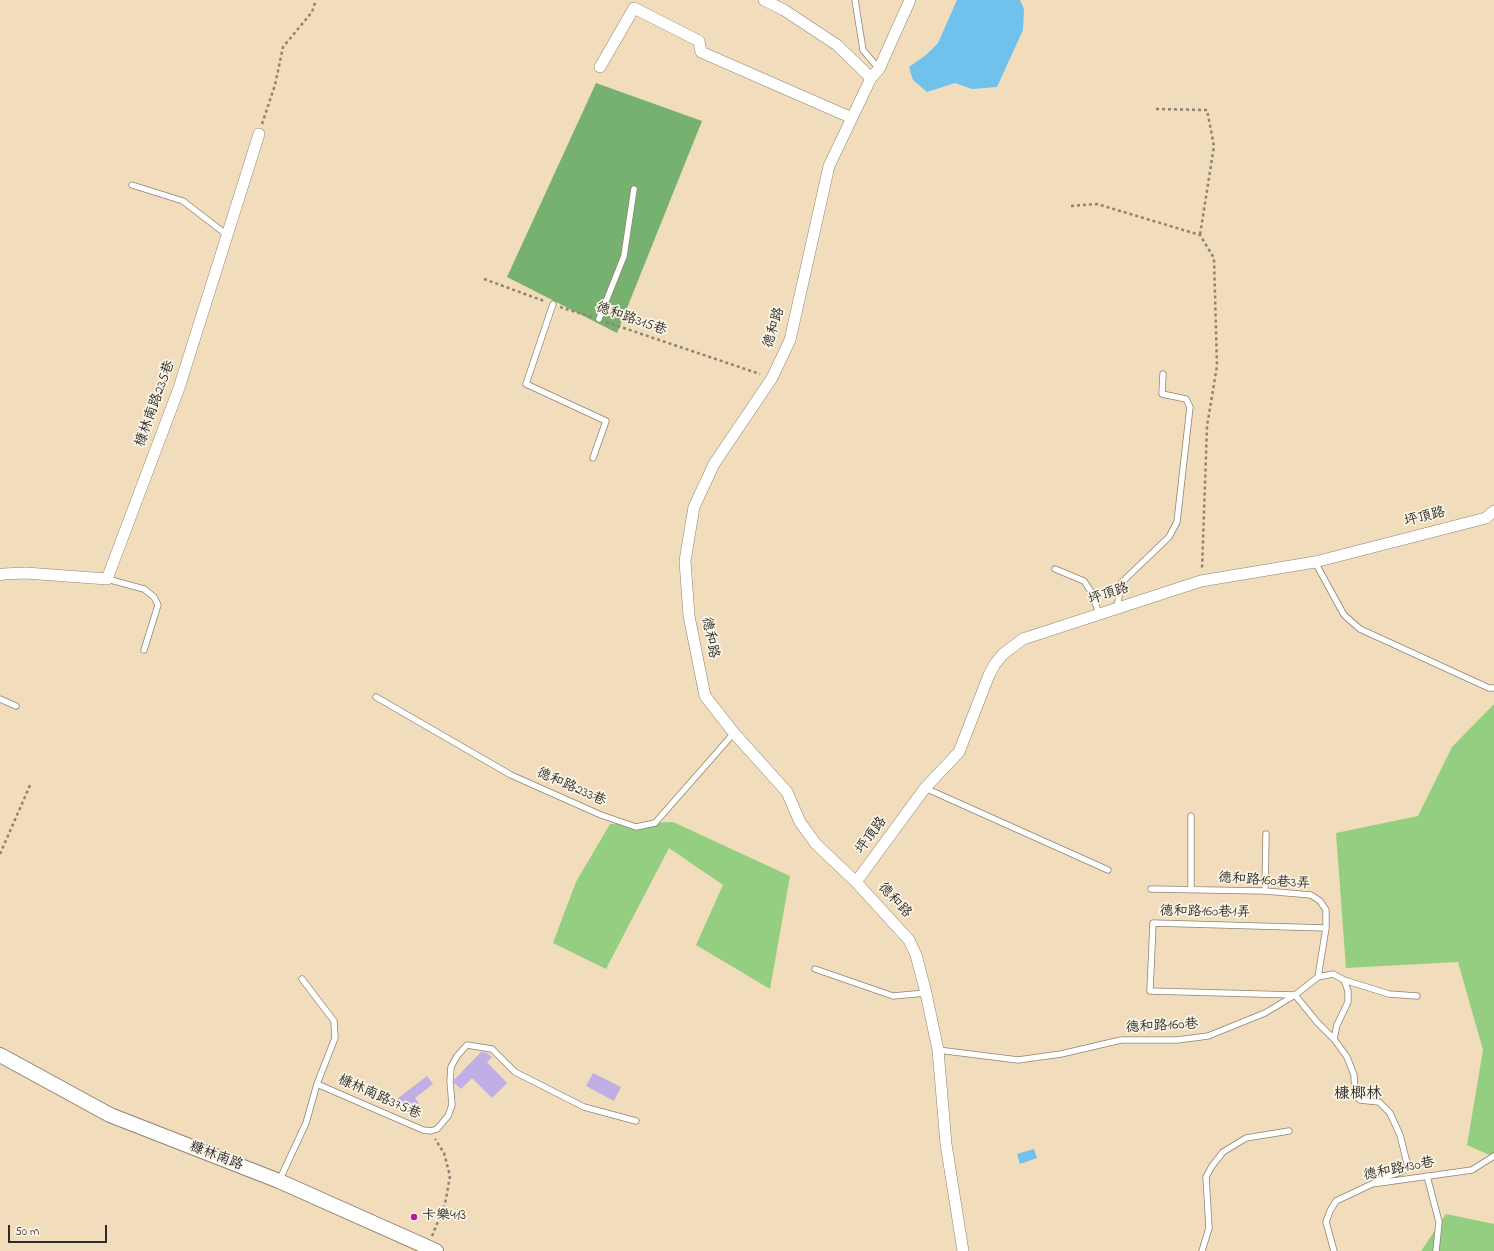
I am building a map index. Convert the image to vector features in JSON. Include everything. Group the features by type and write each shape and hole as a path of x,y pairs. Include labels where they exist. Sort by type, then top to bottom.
{"street":[{"path":"764,0 784,10 836,45 875,74"},
{"name":"德和路","path":"910,0 829,166 790,340 772,378 714,464 694,507 685,561 689,616 706,696 734,733 787,792 800,822 816,844 856,882 910,940 926,993 938,1050 946,1144 963,1251"},
{"path":"600,67 634,8 699,40 701,52 852,118"},
{"name":"槺林南路235巷","path":"107,578 179,388 259,134"},
{"name":"坪頂路","path":"856,882 925,788 959,752 989,675 1003,654 1013,646 1035,635 1201,581 1314,562 1486,518 1494,511"},
{"path":"0,575 26,573 107,578"},
{"name":"糠林南路","path":"0,1055 110,1115 279,1181 432,1249"}],"lane":[{"path":"855,0 864,50 875,74"},
{"path":"132,185 183,201 227,235"},
{"path":"599,320 624,256 634,189"},
{"path":"553,304 526,384 606,421 593,458"},
{"path":"1116,609 1122,583 1169,537 1177,522 1190,407 1186,399 1162,394 1163,374"},
{"path":"1314,562 1344,615 1360,629 1489,688 1494,688"},
{"path":"1055,569 1084,581 1092,593 1099,614"},
{"path":"107,578 144,589 154,597 158,605 144,650"},
{"name":"德和路233巷","path":"376,697 511,775 601,815 636,827 655,823 734,733"},
{"path":"0,699 16,706"},
{"path":"925,788 1108,870"},
{"path":"1191,816 1191,890"},
{"path":"1265,891 1266,834"},
{"name":"德和路160巷3弄","path":"1150,889 1265,891 1311,894 1320,900 1326,910 1326,928 1318,977"},
{"name":"德和路160巷1弄","path":"1296,995 1150,990 1153,923 1326,928"},
{"path":"815,969 893,996 926,993"},
{"path":"1318,977 1332,974 1344,980 1389,994 1417,996"},
{"name":"德和路160巷","path":"938,1050 1018,1060 1061,1054 1122,1040 1178,1040 1208,1036 1265,1013 1296,995 1318,977"},
{"name":"槺林南路375巷","path":"279,1181 306,1123 317,1084 335,1038 334,1021 302,979"},
{"path":"1334,1038 1337,1025 1348,1002 1348,991 1344,980"},
{"path":"1296,995 1316,1022 1334,1038 1347,1057 1354,1075 1355,1094 1360,1100 1379,1102 1390,1113 1401,1142 1408,1167 1401,1172 1372,1184"},
{"path":"431,1131 437,1129 448,1116 452,1105 450,1081 451,1067 457,1056 467,1045 492,1049 515,1072 584,1107 636,1121"},
{"name":"槺林南路375巷","path":"317,1084 423,1130 431,1131"},
{"path":"1202,1251 1208,1228 1206,1177 1212,1166 1223,1152 1246,1138 1289,1131"},
{"name":"德和路130巷","path":"1334,1251 1326,1222 1336,1201 1372,1184 1472,1170 1494,1156"},
{"path":"1427,1176 1439,1222 1436,1251"}],"path":[{"path":"259,134 275,85 283,47 312,12 316,0"},
{"path":"1156,109 1207,110 1214,146 1200,235 1214,258 1217,366 1207,426 1201,581"},
{"path":"1071,206 1096,204 1200,235"},
{"name":"德和路315巷","path":"484,279 599,320 772,378"},
{"path":"0,854 31,783"},
{"path":"431,1131 444,1153 450,1176 445,1204 432,1249"}],"green space":[{"path":"596,83 702,121 617,333 507,277"},
{"path":"1494,704 1494,1157 1467,1145 1483,1050 1458,962 1346,968 1336,833 1418,816 1452,747"},
{"path":"673,822 790,876 770,989 696,945 723,885 669,848 606,969 553,943 576,882 610,824"},
{"path":"1446,1214 1494,1224 1494,1251 1421,1251"}],"water":[{"path":"957,0 1020,0 1024,9 1023,30 997,87 972,89 955,83 927,92 913,80 909,67 926,55 938,43"},
{"path":"1034,1149 1037,1158 1020,1164 1017,1154"}],"building":[{"path":"481,1052 487,1053 492,1057 487,1062 507,1083 492,1098 472,1078 461,1089 454,1083 454,1080"},
{"path":"593,1073 621,1087 614,1101 586,1086"},
{"path":"427,1076 433,1084 415,1098 421,1106 409,1115 397,1099"}],"place":[{"name":"卡樂413","path":"414,1217"}],"district":[{"name":"槺榔林","path":"1358,1095"}]}
